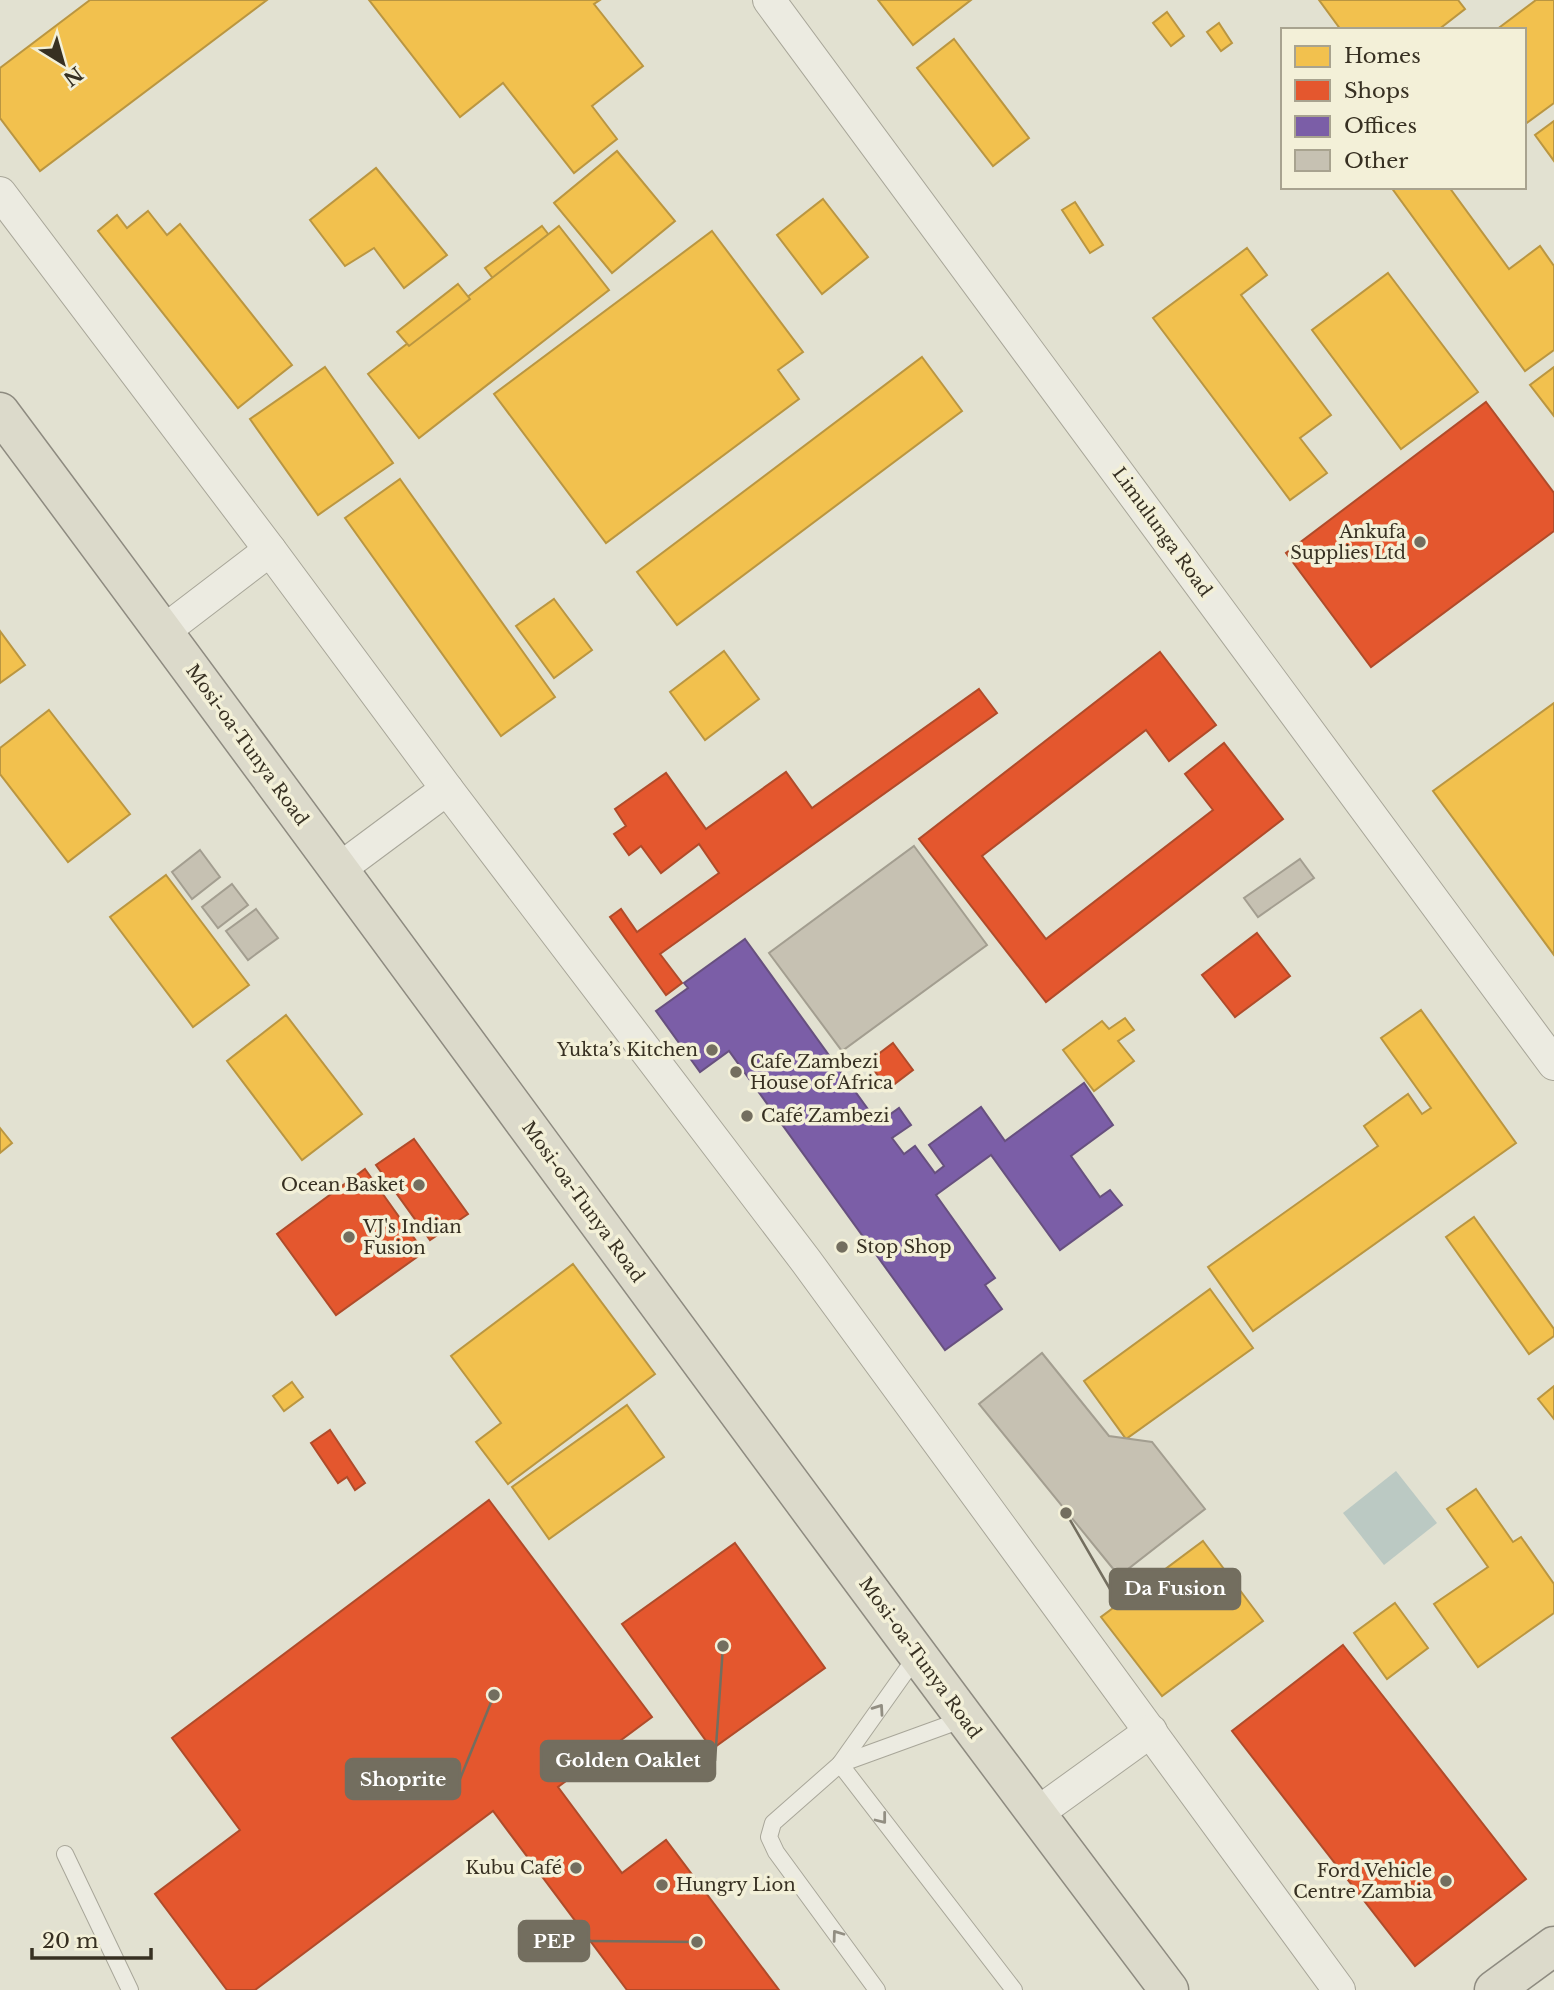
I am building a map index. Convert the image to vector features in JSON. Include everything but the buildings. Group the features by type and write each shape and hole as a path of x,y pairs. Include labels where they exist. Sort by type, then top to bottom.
{"highway":[{"name":"Mosi-oa-Tunya Road","path":"0,412 964,1719 1169,1990"},
{"path":"1494,1990 1554,1946"}],"street":[{"name":"Limulunga Road","path":"769,0 1554,1064"},
{"path":"0,193 447,789 806,1261 1339,1990"},
{"path":"164,631 270,550"},
{"path":"338,870 447,789"},
{"path":"1036,1814 1151,1731"}],"lane":[{"path":"877,1990 776,1852 769,1838 773,1823 840,1765 918,1654"},
{"path":"840,1765 964,1719"},
{"path":"840,1765 1014,1990"},
{"path":"65,1854 131,1990"}],"shaded area":[{"path":"1396,1471 1437,1523 1384,1565 1343,1513"}],"place":[{"name":"Ankufa Supplies Ltd","path":"1420,542"},
{"name":"Yukta’s Kitchen","path":"712,1050"},
{"name":"Cafe Zambezi House of Africa","path":"736,1072"},
{"name":"Café Zambezi","path":"747,1116"},
{"name":"Ocean Basket","path":"419,1185"},
{"name":"VJ's Indian Fusion","path":"349,1237"},
{"name":"Stop Shop","path":"842,1247"},
{"name":"Da Fusion","path":"1066,1513"},
{"name":"Golden Oaklet","path":"723,1646"},
{"name":"Shoprite","path":"494,1695"},
{"name":"Kubu Café","path":"576,1868"},
{"name":"Ford Vehicle Centre Zambia","path":"1446,1881"},
{"name":"Hungry Lion","path":"662,1885"},
{"name":"PEP","path":"697,1942"}]}
